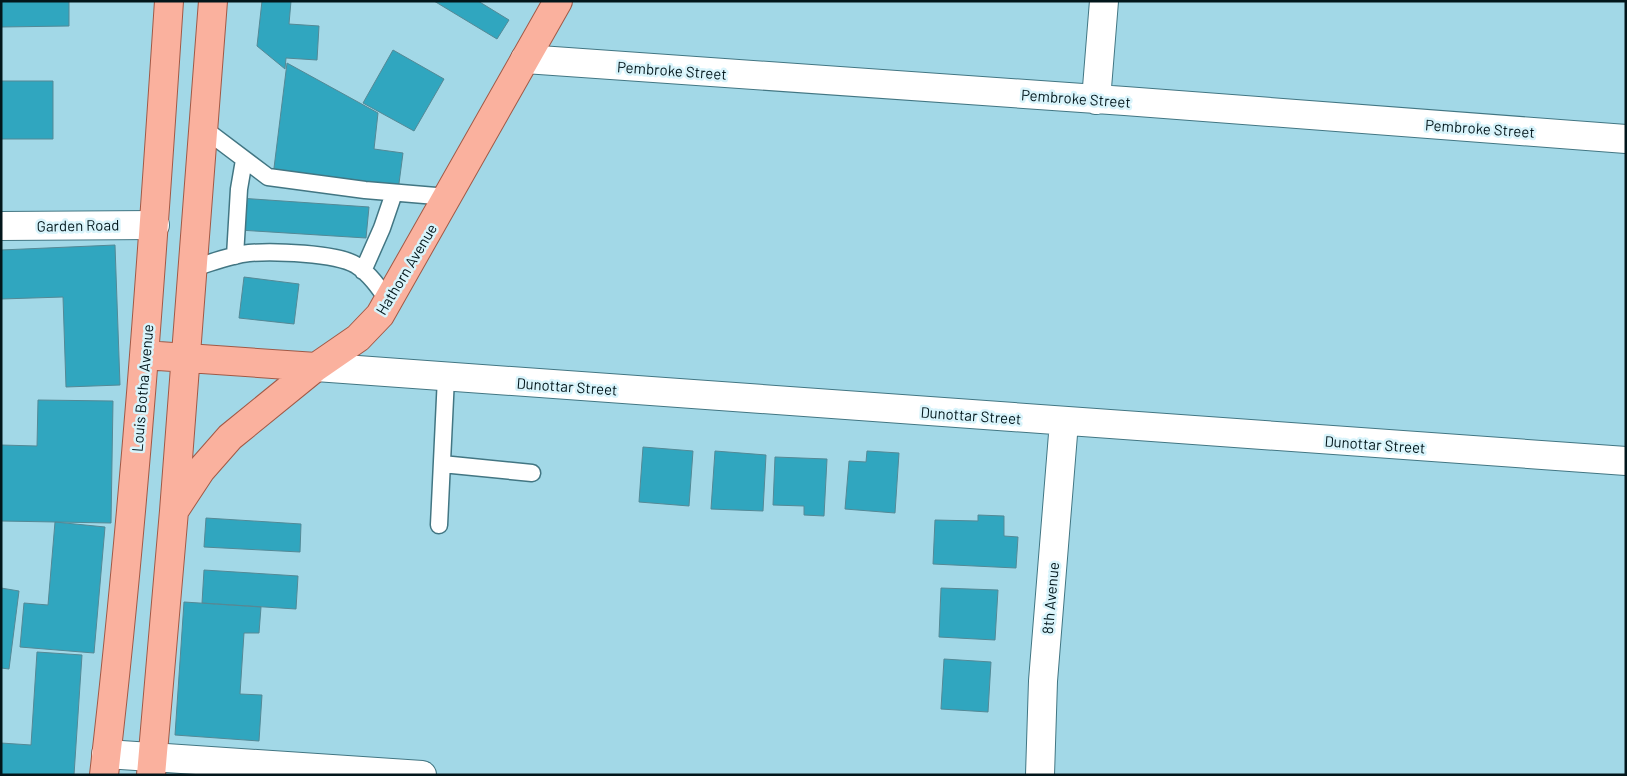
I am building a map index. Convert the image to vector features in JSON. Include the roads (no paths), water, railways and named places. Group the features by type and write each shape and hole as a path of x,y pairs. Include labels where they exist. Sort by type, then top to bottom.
{"main road":[{"name":"Louis Botha Avenue","path":"105,764 129,554 155,224 169,1"},
{"path":"152,766 174,511 213,1"},
{"name":"Hathorn Avenue","path":"174,511 201,470 230,437 316,367 358,338 389,302 558,1"},
{"path":"144,355 316,367"}],"street":[{"path":"1096,100 1104,1"},
{"name":"Pembroke Street","path":"526,59 1626,139"},
{"name":"Garden Road","path":"1,226 155,224"},
{"name":"Dunottar Street","path":"316,367 1626,461"},
{"name":"8th Avenue","path":"1040,775 1043,681 1064,422"},
{"path":"105,764 422,775"}],"lane":[{"path":"203,128 268,177 448,198"},
{"path":"235,256 239,189 244,160"},
{"path":"363,271 394,193"},
{"path":"193,268 249,253 321,255 342,259 356,265 376,284 389,302"},
{"path":"439,525 446,377"},
{"path":"442,464 532,473"}]}
